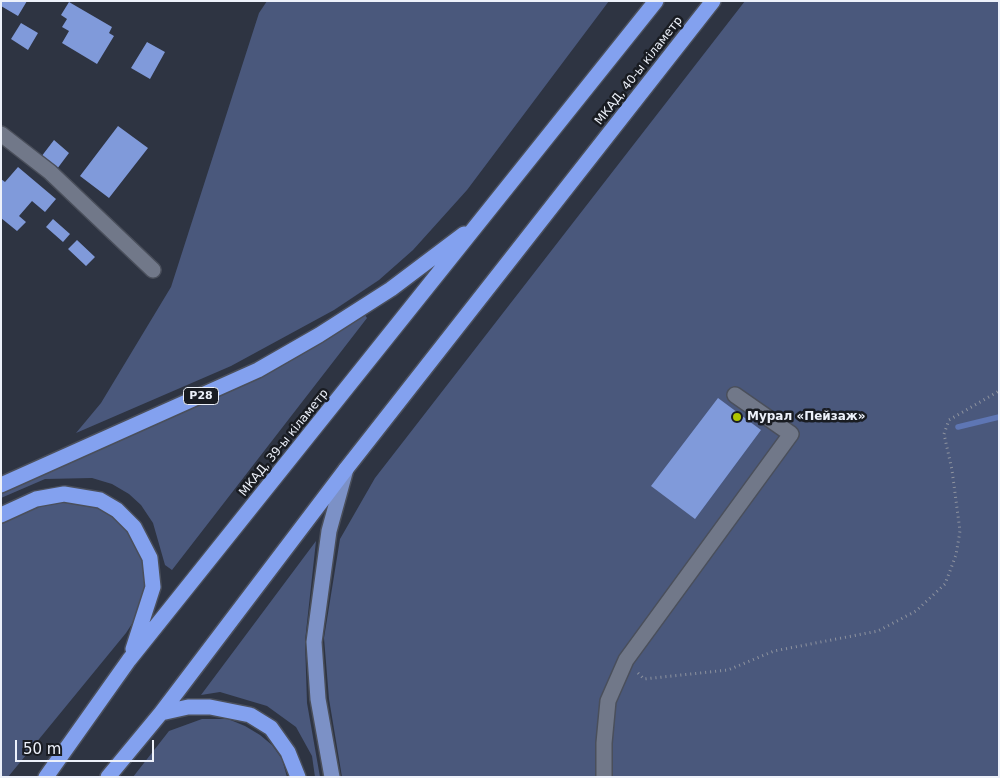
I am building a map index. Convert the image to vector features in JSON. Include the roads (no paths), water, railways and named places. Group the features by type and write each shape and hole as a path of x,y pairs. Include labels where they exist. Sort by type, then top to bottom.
{"highway":[{"name":"МКАД, 39-ы кіламетр","path":"46,777 129,660 656,1"},
{"name":"МКАД, 40-ы кіламетр","path":"346,469 713,1"},
{"name":"Р28","path":"1,485 258,370 319,335 391,289 482,220"},
{"path":"108,777 160,714 346,469"},
{"path":"1,515 36,500 64,494 100,500 117,510 134,527 150,558 153,587 129,660"},
{"path":"160,714 188,707 210,707 250,715 271,728 288,752 298,777"}],"main road":[{"path":"332,777 318,699 314,642 329,531 346,469"}],"street":[{"path":"1,134 50,172 153,270"},
{"path":"604,777 604,743 608,701 626,660 791,434 735,395"}],"waterway":[{"path":"958,427 999,417"}],"place":[{"name":"Мурал «Пейзаж»","path":"737,417"}]}
